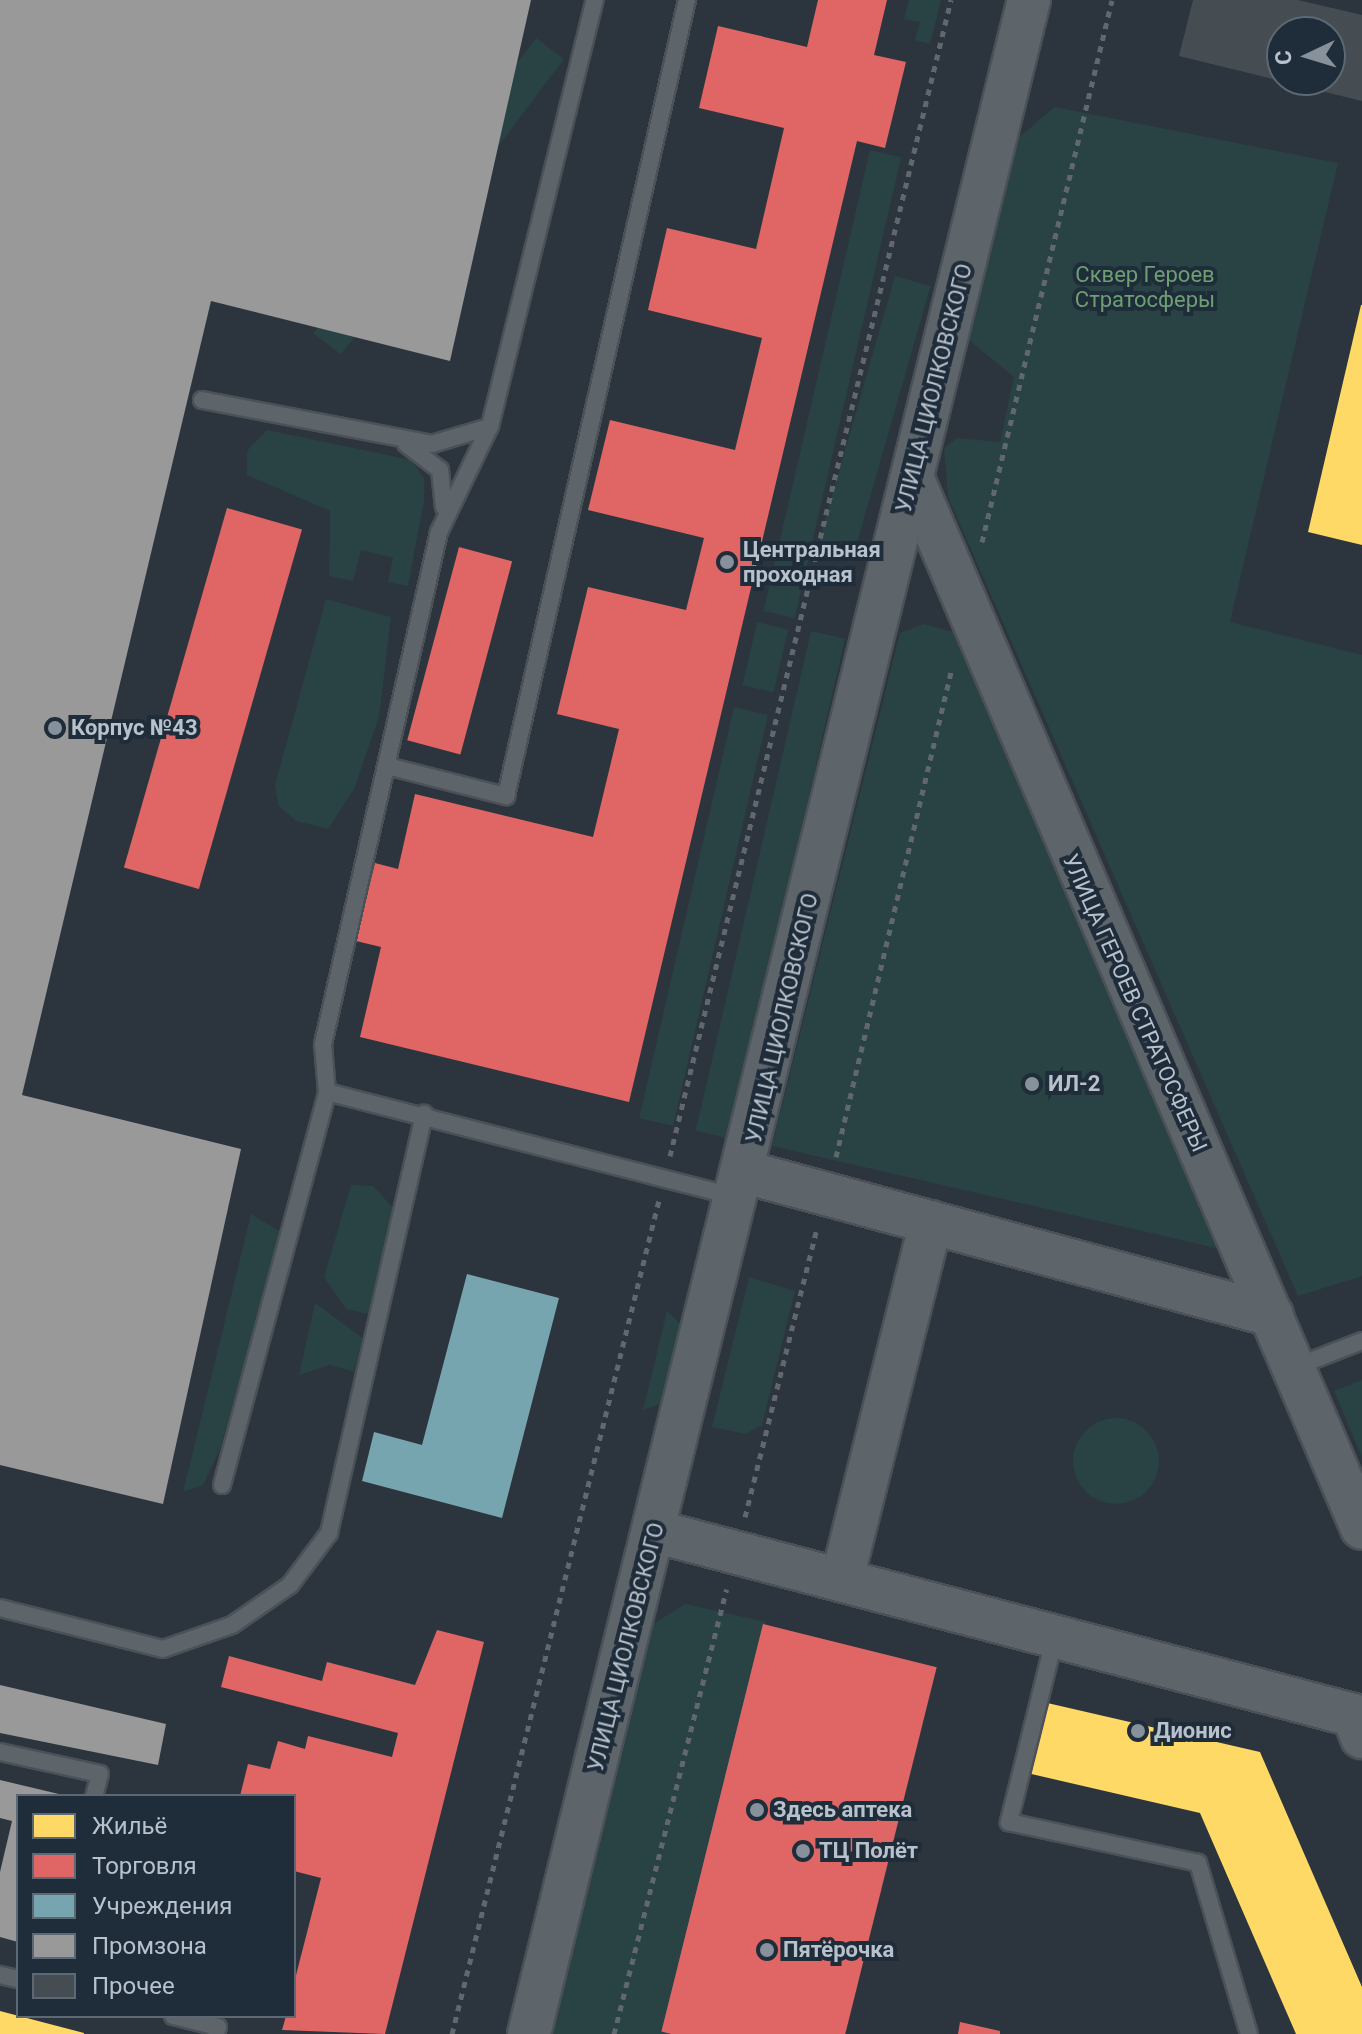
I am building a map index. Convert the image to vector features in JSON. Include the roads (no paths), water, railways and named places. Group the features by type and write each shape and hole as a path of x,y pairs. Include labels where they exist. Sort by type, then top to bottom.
{"street":[{"name":"УЛИЦА ЦИОЛКОВСКОГО","path":"529,2034 742,1185 1029,0"},
{"name":"УЛИЦА ГЕРОЕВ СТРАТОСФЕРЫ","path":"912,477 962,607 1295,1367 1362,1528"},
{"path":"742,1185 826,1194 1272,1315"},
{"path":"842,1579 931,1222"},
{"path":"654,1531 1055,1635 1357,1726"}],"lane":[{"path":"439,532 490,426 595,0"},
{"path":"391,767 506,796 687,0"},
{"path":"202,400 432,444 490,426"},
{"path":"222,1485 327,1092 323,1044 391,767 446,496 440,470 386,437"},
{"path":"327,1092 665,1177 742,1185"},
{"path":"0,1608 163,1649 232,1625 290,1585 329,1533 424,1114"},
{"path":"1295,1367 1362,1341"},
{"path":"1055,1635 1009,1822 1198,1863 1249,2034"},
{"path":"0,1752 100,1774 95,1794"},
{"path":"181,2018 218,2027 216,2034"}],"place":[{"name":"Центральная проходная","path":"727,562"},
{"name":"Корпус №43","path":"55,728"},
{"name":"ИЛ-2","path":"1032,1084"},
{"name":"Дионис","path":"1138,1731"},
{"name":"Здесь аптека","path":"757,1810"},
{"name":"ТЦ Полёт","path":"803,1851"},
{"name":"Пятёрочка","path":"767,1950"}],"park label":[{"name":"Сквер Героев Стратосферы","path":"1145,286"}]}
